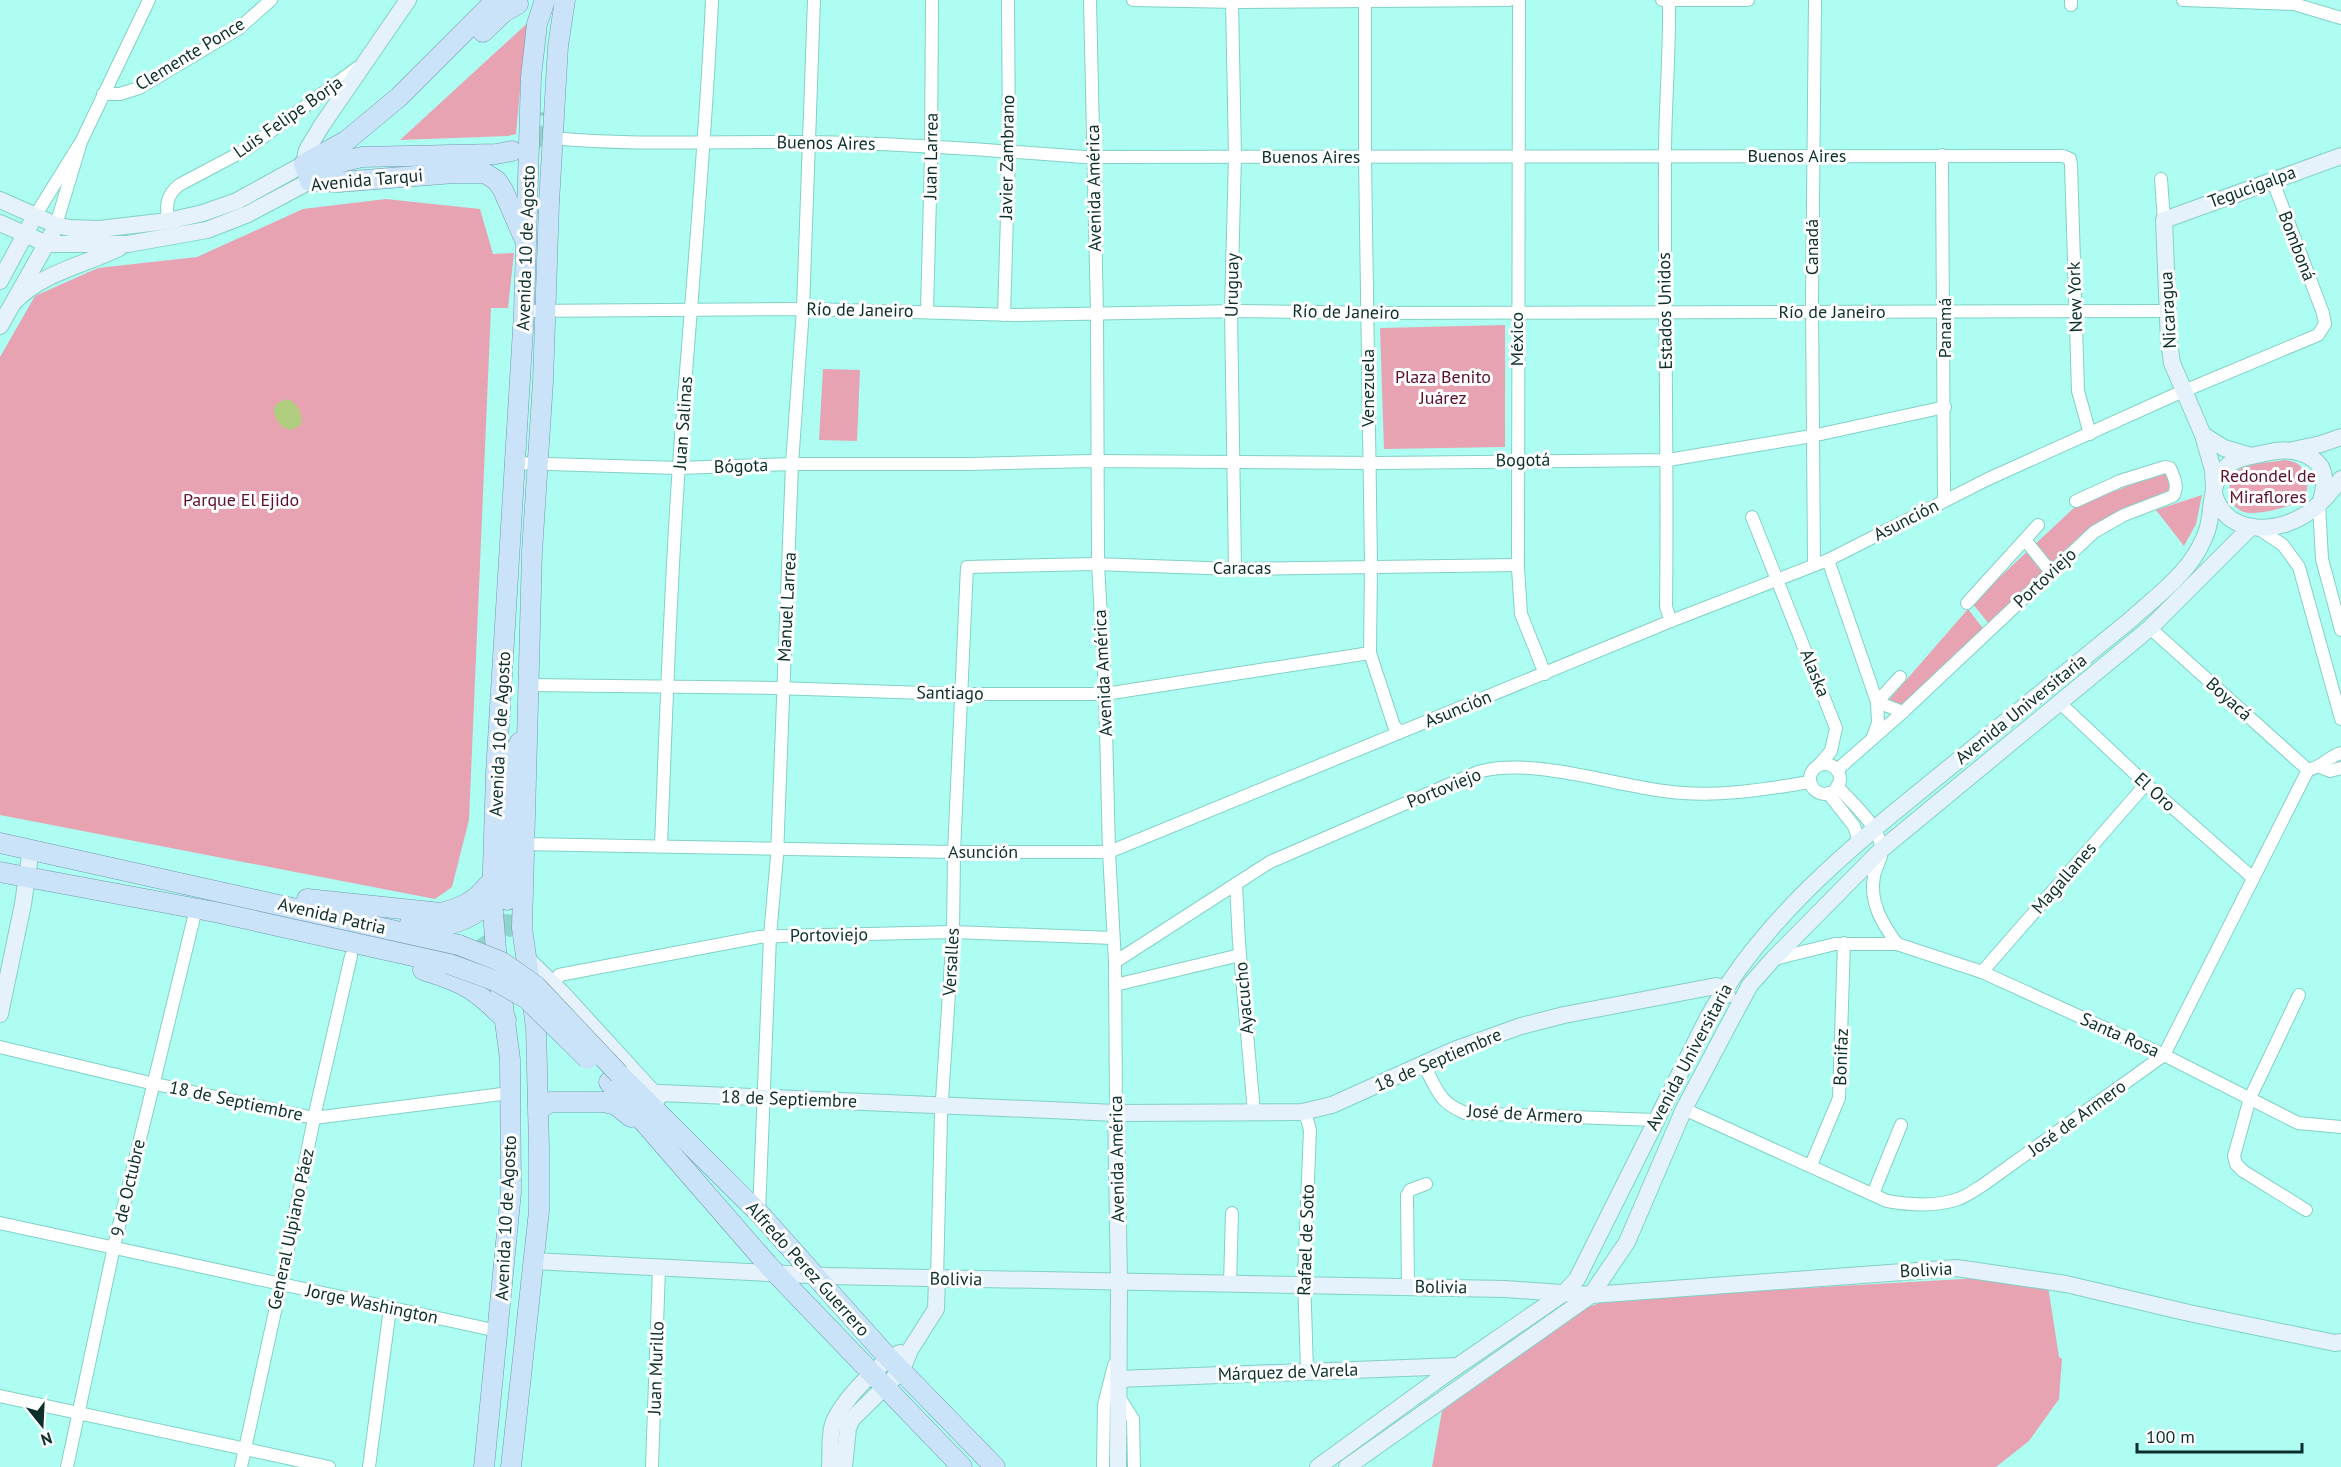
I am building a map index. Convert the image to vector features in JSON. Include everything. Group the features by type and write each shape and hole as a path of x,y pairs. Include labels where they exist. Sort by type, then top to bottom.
{"main road":[{"name":"Avenida Tarqui","path":"307,173 399,97 496,0"},
{"name":"Avenida 10 de Agosto","path":"484,1467 511,1191 510,1093 506,1020 497,962 500,900 493,879 524,311 531,77 537,24 545,0"},
{"path":"540,112 542,54 553,0"},
{"name":"Avenida 10 de Agosto","path":"511,1467 539,1211 536,1027 522,928 532,552 558,46 564,0"},
{"path":"346,141 371,132 393,118 504,12 518,4"},
{"path":"307,173 362,157 496,154 512,151"},
{"name":"Avenida Tarqui","path":"307,173 339,182 454,173 485,173 497,181 503,190 527,244"},
{"path":"195,886 239,887 308,899 422,926 450,925 469,919 500,900 508,791 514,754 527,725 500,722"},
{"name":"Avenida Patria","path":"0,843 195,886 452,954 527,999 613,1077"},
{"name":"Avenida Patria","path":"0,872 452,954"},
{"path":"308,899 441,913 461,908 479,896 493,879"},
{"path":"206,911 230,925 351,956 418,968 469,986 506,1020"},
{"name":"Alfredo Perez Guerrero","path":"613,1077 645,1093 681,1136 759,1213 896,1364 995,1467"},
{"name":"Alfredo Perez Guerrero","path":"613,1077 672,1154 777,1274 962,1467"},
{"path":"538,1109 551,1102 604,1102 616,1105 626,1112 656,1146 672,1154"}],"street":[{"path":"0,326 56,225 81,142 149,0"},
{"name":"Clemente Ponce","path":"103,94 120,94 139,88 238,29 271,0"},
{"name":"Luis Felipe Borja","path":"168,221 166,206 169,193 179,185 247,149 365,62 408,0"},
{"name":"Juan Salinas","path":"661,845 679,464 704,141 712,0"},
{"name":"Manuel Larrea","path":"759,1213 770,936 786,692 792,464 810,142 814,0"},
{"name":"Juan Larrea","path":"927,311 932,0"},
{"name":"Javier Zambrano","path":"1004,315 1009,151 1008,0"},
{"name":"Avenida América","path":"1090,0 1097,313 1098,564 1115,962 1119,1281 1118,1467"},
{"path":"1133,0 1232,2 1509,0"},
{"name":"México","path":"1519,0 1518,565 1521,614 1545,674"},
{"path":"1662,0 1748,0"},
{"name":"Estados Unidos","path":"1669,0 1664,311 1668,460 1666,607 1671,621"},
{"name":"Canadá","path":"1814,566 1812,312 1815,0"},
{"path":"2183,0 2294,3 2341,18"},
{"name":"Venezuela","path":"1365,1 1370,653 1394,726 1401,732"},
{"name":"Uruguay","path":"1232,2 1234,156 1231,311 1235,568"},
{"name":"Avenida Tarqui","path":"307,173 307,150 365,62"},
{"name":"Buenos Aires","path":"553,138 931,146 1093,157 1942,155 2063,156 2070,159"},
{"path":"0,281 35,216 70,156 81,142"},
{"name":"Panamá","path":"1942,155 1945,312 1944,500"},
{"name":"Tegucigalpa","path":"2164,220 2272,179 2341,156"},
{"name":"New York","path":"2070,159 2078,391 2090,434"},
{"name":"Avenida Tarqui","path":"0,200 56,225 99,229 168,221 203,213 307,173"},
{"name":"Avenida Tarqui","path":"0,223 47,244 128,244 207,230 248,214 307,173"},
{"name":"Nicaragua","path":"2161,179 2167,311 2172,363 2203,435 2212,470 2214,491"},
{"name":"Bomboná","path":"2272,179 2323,313"},
{"path":"14,302 28,288 42,279 128,244"},
{"name":"Río de Janeiro","path":"524,311 802,309 1004,315 1231,311 2167,311"},
{"name":"Asunción","path":"524,844 954,852 1109,852 1671,621 1828,560 1944,500 2183,392 2318,335 2325,326 2323,313"},
{"name":"Bogotá","path":"1097,461 1369,463 1668,460 1812,435 1945,408"},
{"path":"2203,435 2224,448 2252,456"},
{"path":"2341,437 2321,444 2252,456 2226,467 2214,491 2217,506 2235,522 2267,528 2290,522 2320,503 2341,479"},
{"path":"2291,450 2311,457 2321,470 2325,485 2320,503 2322,558 2341,630"},
{"name":"Bógota","path":"515,463 538,460 679,464 1097,461"},
{"name":"Portoviejo","path":"1837,770 1904,712 2094,532 2124,515 2173,496 2176,486 2170,468 2165,467 2120,481 2076,501"},
{"name":"Avenida Universitaria","path":"1318,1467 1564,1293 1577,1279 1655,1120 1724,988 1798,900 1859,842 2129,621 2169,585 2196,554 2200,546 2208,529 2214,491"},
{"name":"Alaska","path":"1752,517 1836,728 1831,751 1819,765"},
{"path":"1967,603 2038,525"},
{"path":"2253,527 2283,545 2299,567 2341,719"},
{"name":"Avenida Universitaria","path":"1347,1467 1427,1408 1591,1295 1628,1242 1684,1109 1750,985 1882,849 2150,628 2253,527"},
{"path":"2025,540 2051,572"},
{"path":"1828,560 1877,702 1878,723 1870,743"},
{"name":"Caracas","path":"967,567 1098,564 1235,568 1518,565"},
{"name":"Versalles","path":"831,1467 833,1425 850,1398 879,1379 910,1350 936,1309 942,1106 953,932 954,852 967,567"},
{"name":"Boyacá","path":"2150,628 2314,768"},
{"name":"Santiago","path":"528,685 786,692 1105,694 1370,653"},
{"path":"1877,702 1900,677"},
{"path":"1877,702 1904,712"},
{"name":"El Oro","path":"2060,702 2146,784 2253,878"},
{"name":"José de Armero","path":"1684,1109 1887,1201 1907,1205 1932,1204 1958,1199 1983,1185 2164,1055 2253,878 2314,768 2327,757 2341,753"},
{"path":"1819,765 1829,765 1837,770 1839,778 1833,790 1819,792 1810,782 1812,772 1819,765"},
{"name":"Portoviejo","path":"1115,962 1270,862 1478,772 1494,768 1529,768 1664,791 1702,794 1735,793 1810,782"},
{"path":"2314,768 2330,771 2341,768"},
{"name":"Magallanes","path":"1982,972 2146,784"},
{"path":"1833,790 1874,829 1882,849 1874,876 1873,894 1882,924 1897,944"},
{"path":"1833,790 1854,826 1859,842"},
{"path":"0,1014 31,849"},
{"name":"Ayacucho","path":"1236,884 1254,1112"},
{"name":"9 de Octubre","path":"67,1467 114,1247 153,1083 206,911"},
{"name":"Portoviejo","path":"554,985 560,975 770,936 953,932 1113,938"},
{"name":"Santa Rosa","path":"1773,959 1845,943 1897,944 1982,972 2164,1055 2298,1123 2341,1127"},
{"name":"Bonifaz","path":"1811,1165 1839,1098 1845,943"},
{"path":"1114,985 1240,955"},
{"name":"General Ulpiano Páez","path":"241,1467 314,1118 351,956"},
{"path":"525,957 554,985 645,1093"},
{"name":"18 de Septiembre","path":"645,1093 1116,1113 1302,1112 1332,1105 1432,1060 1521,1026 1564,1015 1716,986 1724,988"},
{"path":"1724,988 1731,1008 1730,1022"},
{"path":"2299,995 2250,1098 2234,1156 2236,1164 2242,1171 2306,1210"},
{"name":"18 de Septiembre","path":"0,1047 314,1118 510,1093"},
{"name":"José de Armero","path":"1432,1060 1428,1073 1442,1099 1449,1107 1465,1113 1655,1120"},
{"name":"Rafael de Soto","path":"1302,1112 1310,1130 1304,1284 1307,1370"},
{"path":"1873,1194 1901,1125"},
{"path":"1408,1287 1407,1195 1410,1190 1426,1184"},
{"path":"1230,1284 1232,1213"},
{"name":"Jorge Washington","path":"0,1223 498,1331"},
{"name":"Bolivia","path":"533,1261 777,1274 1505,1289 1591,1295 1957,1268 2066,1284 2188,1313 2326,1341 2341,1342"},
{"name":"Juan Murillo","path":"652,1467 659,1268"},
{"path":"1505,1289 1519,1299 1523,1307 1524,1313 1520,1322"},
{"path":"369,1467 390,1308"},
{"name":"Avenida América","path":"1104,1467 1104,1405 1118,1347"},
{"name":"Márquez de Varela","path":"1118,1379 1458,1366"},
{"path":"1415,1368 1427,1388 1427,1408"},
{"name":"Versalles","path":"844,1467 848,1428 879,1379"},
{"path":"0,1396 329,1467"},
{"path":"1118,1396 1133,1419 1134,1467"}],"green space":[{"path":"533,18 523,59 516,134 400,140"},
{"name":"Parque El Ejido","path":"386,199 480,209 493,254 514,253 508,308 491,308 469,820 452,887 435,899 0,815 0,357 35,296 98,268 197,257 303,209"},
{"name":"Plaza Benito Juárez","path":"1505,325 1505,447 1384,449 1380,328"},
{"path":"823,369 860,370 857,441 819,440"},
{"name":"Redondel de Miraflores","path":"2285,460 2296,463 2304,471 2307,490 2303,498 2292,505 2256,513 2242,511 2232,504 2229,490 2235,473 2251,465"},
{"path":"2164,472 2170,481 2169,492 2122,511 1989,624 1972,603 2076,506"},
{"path":"2202,495 2196,524 2184,546 2156,510"},
{"path":"1968,609 1985,631 1900,709 1888,701"},
{"path":"1980,1278 2048,1286 2059,1357 2062,1359 2059,1399 2029,1441 1996,1467 1432,1467 1442,1411 1584,1309 1609,1299"}],"shaded area":[{"path":"288,399 295,403 301,417 301,425 291,430 282,427 274,414 277,404"}],"tunnel":[{"path":"531,143 537,136 540,112"},
{"path":"449,954 472,955 501,935 505,926 507,900"}]}
